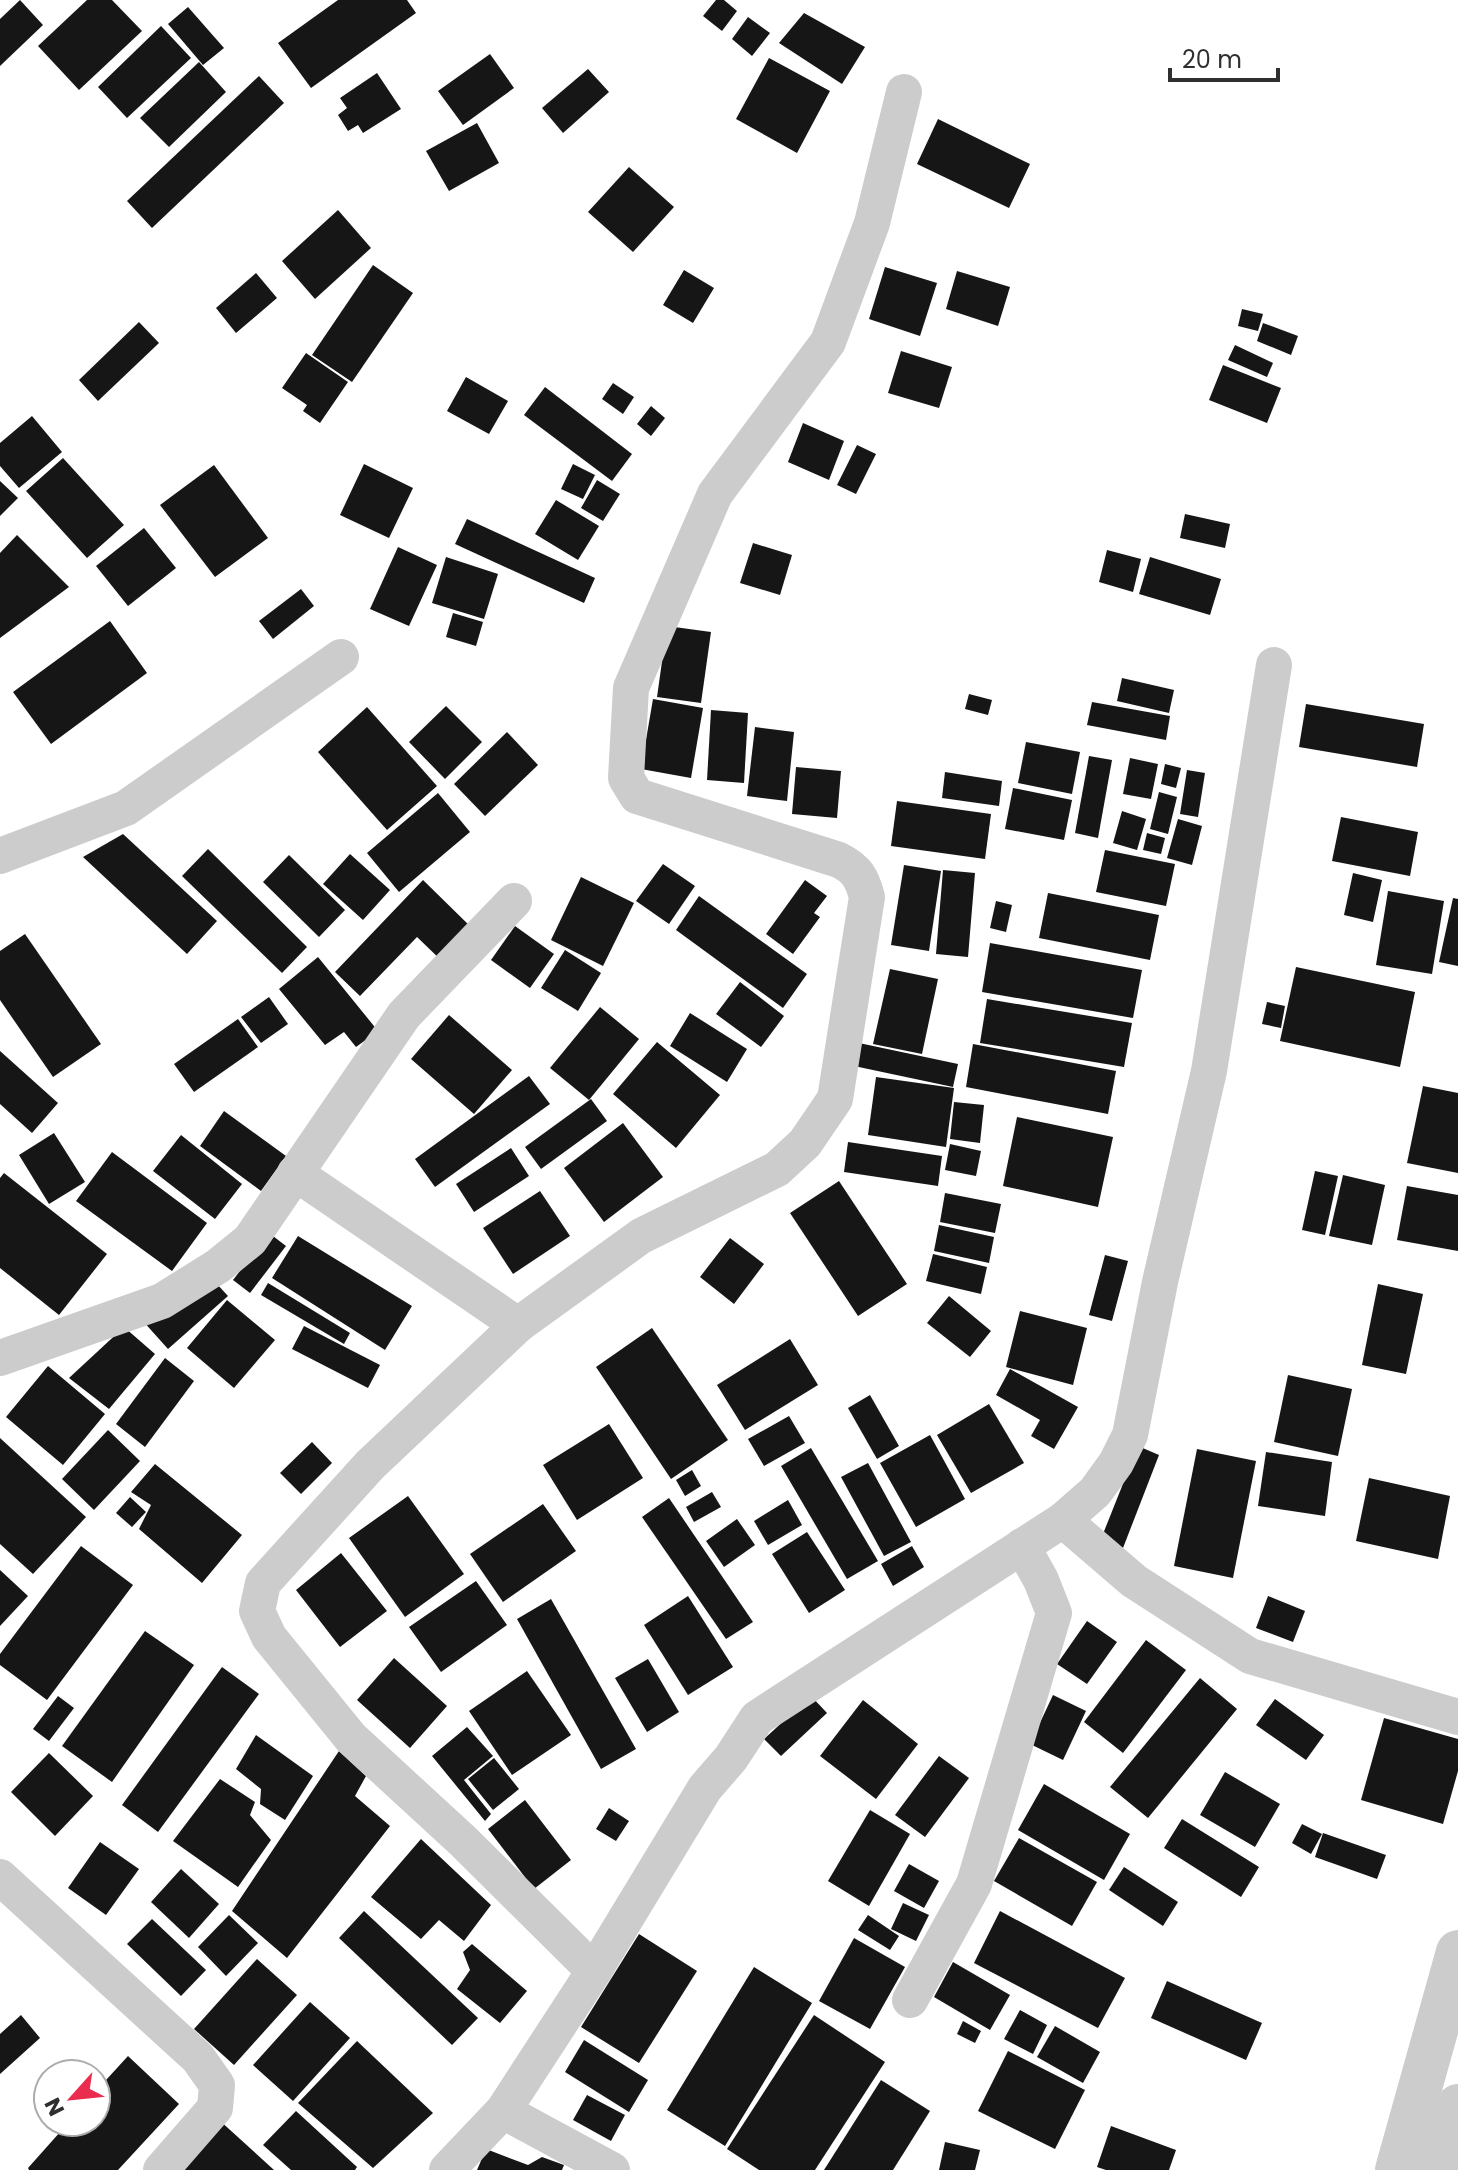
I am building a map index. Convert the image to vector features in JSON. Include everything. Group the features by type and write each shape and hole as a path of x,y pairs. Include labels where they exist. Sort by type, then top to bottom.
{"street":[{"path":"594,1971 463,1841 351,1738 269,1637 257,1611 263,1583 370,1465 518,1325 641,1236 777,1169 805,1143 835,1099 867,897 855,868 839,860 637,796 626,778 626,749 631,688 715,494 828,342 872,223 904,92"},
{"path":"0,856 126,808 341,657"},
{"path":"447,2170 503,2111 594,1971 705,1788 731,1758 757,1718 1063,1520 1095,1492 1116,1463 1130,1435 1160,1282 1209,1071 1274,665"},
{"path":"0,1358 162,1301 218,1266 250,1240 404,1015 514,901"},
{"path":"295,1173 518,1325"},
{"path":"1063,1520 1134,1581 1250,1656 1458,1717"},
{"path":"910,2000 974,1884 1054,1613 1041,1580 1022,1546"},
{"path":"0,1877 198,2058 217,2085 215,2108 161,2170"},
{"path":"1397,2170 1458,1952"},
{"path":"1442,2170 1458,2106"},
{"path":"503,2111 612,2170"}],"building":[{"path":"20,0 43,25 0,66 0,19"},
{"path":"87,0 112,0 142,31 79,90 38,46"},
{"path":"338,0 407,0 416,13 311,88 278,43"},
{"path":"716,0 724,0 737,11 722,31 703,16"},
{"path":"188,7 224,48 203,65 168,24"},
{"path":"804,13 865,47 842,84 779,43"},
{"path":"748,17 770,33 752,56 732,39"},
{"path":"161,26 191,58 127,118 98,87"},
{"path":"490,54 514,88 463,125 438,91"},
{"path":"769,58 830,91 797,153 736,119"},
{"path":"199,62 226,92 169,147 140,118"},
{"path":"588,69 609,92 563,133 542,108"},
{"path":"377,73 401,109 363,133 358,125 348,131 338,115 347,108 340,98"},
{"path":"259,76 284,103 152,228 127,201"},
{"path":"938,119 1030,164 1009,208 917,164"},
{"path":"477,123 499,163 449,191 426,151"},
{"path":"629,167 674,207 633,252 588,212"},
{"path":"338,210 371,248 315,299 282,261"},
{"path":"373,265 413,293 352,382 312,355"},
{"path":"885,267 937,283 920,336 869,319"},
{"path":"684,270 714,288 693,323 663,305"},
{"path":"957,271 1010,287 998,326 946,309"},
{"path":"256,273 277,298 236,333 216,308"},
{"path":"1242,309 1263,314 1258,331 1238,326"},
{"path":"139,322 159,343 98,401 79,380"},
{"path":"1263,323 1298,336 1291,355 1257,341"},
{"path":"1235,345 1273,363 1267,377 1228,360"},
{"path":"901,351 952,367 939,408 888,393"},
{"path":"306,353 348,382 320,423 303,411 307,405 282,388"},
{"path":"1223,365 1281,388 1267,423 1209,400"},
{"path":"466,377 508,401 489,434 447,411"},
{"path":"613,383 634,397 623,414 602,399"},
{"path":"545,387 632,454 612,481 524,415"},
{"path":"651,406 665,418 651,436 637,424"},
{"path":"32,416 62,452 19,488 0,466 0,443"},
{"path":"803,423 844,441 829,480 788,462"},
{"path":"857,445 876,454 856,494 837,485"},
{"path":"63,458 124,525 87,558 26,491"},
{"path":"364,464 413,488 389,538 340,515"},
{"path":"573,464 595,475 583,499 561,489"},
{"path":"214,465 268,538 215,577 160,505"},
{"path":"597,480 620,494 603,521 581,508"},
{"path":"0,481 18,498 0,516"},
{"path":"556,500 599,526 578,560 535,534"},
{"path":"1185,514 1230,524 1225,548 1180,538"},
{"path":"467,519 595,578 584,603 455,544"},
{"path":"144,528 176,568 128,606 96,566"},
{"path":"17,535 69,587 0,638 0,553"},
{"path":"753,543 792,555 780,595 740,583"},
{"path":"398,547 437,565 409,626 370,609"},
{"path":"1107,550 1141,559 1133,592 1099,582"},
{"path":"446,557 498,574 484,619 432,603"},
{"path":"1150,557 1221,579 1210,615 1139,594"},
{"path":"301,589 314,606 273,639 259,621"},
{"path":"453,613 483,622 476,646 446,637"},
{"path":"110,621 147,673 51,744 13,692"},
{"path":"667,626 711,632 701,703 657,697"},
{"path":"1122,678 1174,690 1169,713 1117,701"},
{"path":"969,694 992,700 988,715 965,709"},
{"path":"653,699 703,708 691,778 641,769"},
{"path":"1092,702 1170,716 1166,740 1087,725"},
{"path":"1306,704 1424,724 1417,767 1299,747"},
{"path":"446,706 482,742 445,779 409,742"},
{"path":"367,707 437,786 387,830 318,752"},
{"path":"711,710 748,713 744,783 707,780"},
{"path":"755,727 794,732 787,801 747,796"},
{"path":"507,732 538,765 485,816 454,784"},
{"path":"1026,742 1080,752 1072,794 1018,783"},
{"path":"1089,756 1112,760 1098,838 1075,833"},
{"path":"1130,758 1158,764 1151,799 1123,794"},
{"path":"1165,764 1181,768 1176,788 1161,784"},
{"path":"796,767 841,771 837,818 792,814"},
{"path":"1187,770 1205,773 1198,817 1180,814"},
{"path":"945,772 1002,781 999,806 942,798"},
{"path":"1013,788 1072,800 1064,840 1005,829"},
{"path":"1159,792 1177,797 1168,834 1150,829"},
{"path":"438,793 470,832 399,892 367,853"},
{"path":"897,801 991,814 985,859 891,846"},
{"path":"1122,811 1146,819 1137,850 1113,843"},
{"path":"1341,817 1418,832 1410,876 1332,861"},
{"path":"1178,819 1202,826 1192,865 1167,858"},
{"path":"1147,833 1165,838 1161,854 1143,850"},
{"path":"123,834 217,921 187,954 83,857"},
{"path":"208,849 307,947 282,973 182,876"},
{"path":"1105,850 1175,864 1166,906 1096,892"},
{"path":"350,854 390,890 363,920 323,884"},
{"path":"289,855 345,910 319,937 263,882"},
{"path":"663,864 695,886 669,924 636,901"},
{"path":"904,865 941,871 929,951 891,945"},
{"path":"943,870 975,873 968,957 936,954"},
{"path":"1353,873 1382,880 1373,922 1344,915"},
{"path":"581,877 634,903 603,966 551,940"},
{"path":"423,880 475,931 444,963 417,937 360,996 335,972"},
{"path":"805,880 827,896 814,913 820,917 793,954 766,934"},
{"path":"1388,891 1444,901 1432,974 1376,965"},
{"path":"1048,893 1159,915 1150,960 1039,938"},
{"path":"699,896 807,974 783,1008 676,930"},
{"path":"1453,898 1458,899 1458,966 1439,962"},
{"path":"996,901 1012,905 1006,932 990,928"},
{"path":"515,926 554,954 530,988 491,960"},
{"path":"25,934 101,1044 53,1077 0,1000 0,951"},
{"path":"990,943 1142,970 1133,1018 982,992"},
{"path":"565,950 601,973 578,1011 541,988"},
{"path":"318,957 378,1031 356,1047 344,1032 325,1045 279,989"},
{"path":"1296,967 1415,992 1400,1067 1280,1041"},
{"path":"890,969 938,979 922,1054 873,1044"},
{"path":"740,982 784,1016 761,1047 716,1014"},
{"path":"269,997 288,1024 261,1043 241,1017"},
{"path":"987,999 1132,1023 1124,1067 980,1043"},
{"path":"1267,1002 1285,1006 1281,1028 1262,1024"},
{"path":"600,1007 639,1039 589,1100 550,1068"},
{"path":"690,1013 747,1049 727,1082 670,1046"},
{"path":"449,1015 512,1070 474,1114 411,1059"},
{"path":"238,1019 258,1047 194,1092 174,1064"},
{"path":"657,1042 720,1095 676,1148 613,1094"},
{"path":"859,1043 958,1064 953,1087 854,1066"},
{"path":"973,1044 1116,1071 1108,1114 966,1087"},
{"path":"0,1051 58,1103 32,1133 0,1104"},
{"path":"529,1076 550,1104 435,1187 415,1159"},
{"path":"876,1077 954,1088 946,1147 868,1135"},
{"path":"1423,1086 1458,1093 1458,1173 1407,1163"},
{"path":"591,1099 607,1121 541,1169 525,1147"},
{"path":"954,1102 984,1105 980,1143 950,1139"},
{"path":"224,1111 286,1156 261,1191 200,1146"},
{"path":"1017,1117 1113,1137 1098,1207 1003,1186"},
{"path":"623,1123 663,1177 604,1222 564,1168"},
{"path":"54,1133 85,1182 49,1204 19,1155"},
{"path":"181,1135 242,1184 215,1219 153,1171"},
{"path":"848,1142 942,1156 938,1186 844,1172"},
{"path":"950,1144 981,1151 976,1176 945,1170"},
{"path":"511,1148 529,1176 474,1212 456,1184"},
{"path":"112,1152 207,1223 172,1271 76,1201"},
{"path":"1315,1171 1338,1176 1325,1235 1302,1230"},
{"path":"4,1173 107,1254 59,1315 0,1268 0,1178"},
{"path":"1343,1175 1385,1185 1372,1245 1329,1236"},
{"path":"839,1181 907,1284 858,1316 790,1213"},
{"path":"1407,1186 1458,1195 1458,1251 1397,1240"},
{"path":"540,1191 570,1236 513,1274 483,1228"},
{"path":"945,1193 1001,1204 995,1233 940,1222"},
{"path":"939,1225 994,1237 989,1263 934,1251"},
{"path":"269,1233 286,1246 250,1293 233,1280"},
{"path":"298,1236 412,1306 385,1350 272,1278"},
{"path":"730,1238 764,1264 734,1304 700,1277"},
{"path":"933,1254 987,1267 981,1294 926,1281"},
{"path":"1105,1255 1128,1261 1112,1321 1089,1315"},
{"path":"216,1283 228,1296 168,1349 142,1320"},
{"path":"268,1283 350,1333 344,1344 261,1295"},
{"path":"1378,1284 1423,1294 1406,1374 1362,1365"},
{"path":"949,1296 991,1331 970,1357 927,1323"},
{"path":"227,1300 275,1340 234,1388 187,1348"},
{"path":"1020,1311 1087,1328 1073,1385 1006,1367"},
{"path":"304,1326 380,1365 368,1388 292,1349"},
{"path":"124,1327 155,1354 109,1409 69,1378"},
{"path":"652,1328 728,1440 671,1479 596,1367"},
{"path":"790,1339 818,1385 745,1430 717,1385"},
{"path":"165,1358 194,1381 145,1447 116,1424"},
{"path":"48,1366 105,1414 63,1465 6,1417"},
{"path":"1010,1369 1078,1407 1054,1449 1031,1436 1040,1420 996,1395"},
{"path":"1288,1375 1352,1389 1338,1456 1274,1442"},
{"path":"870,1395 899,1446 877,1459 848,1408"},
{"path":"989,1404 1024,1463 971,1493 937,1435"},
{"path":"789,1416 805,1443 764,1466 748,1439"},
{"path":"609,1424 643,1478 577,1520 543,1465"},
{"path":"108,1430 140,1461 94,1510 62,1479"},
{"path":"930,1435 965,1499 916,1527 880,1463"},
{"path":"0,1438 86,1517 33,1574 0,1544"},
{"path":"312,1442 332,1463 301,1494 280,1473"},
{"path":"1138,1446 1159,1455 1123,1548 1101,1539"},
{"path":"811,1448 878,1561 847,1579 781,1466"},
{"path":"1197,1449 1256,1461 1233,1578 1174,1566"},
{"path":"1266,1452 1332,1462 1325,1516 1258,1506"},
{"path":"868,1463 911,1542 884,1556 841,1477"},
{"path":"155,1464 242,1535 202,1583 139,1529 151,1505 131,1492"},
{"path":"692,1470 701,1486 685,1496 676,1480"},
{"path":"1369,1478 1450,1496 1438,1559 1356,1541"},
{"path":"712,1492 721,1507 694,1522 686,1507"},
{"path":"408,1496 464,1574 405,1617 349,1538"},
{"path":"130,1497 146,1512 132,1527 116,1513"},
{"path":"669,1498 753,1622 726,1639 642,1517"},
{"path":"788,1500 802,1525 768,1545 754,1521"},
{"path":"543,1504 576,1551 503,1602 470,1554"},
{"path":"737,1519 755,1545 724,1567 706,1541"},
{"path":"807,1532 845,1590 809,1613 772,1554"},
{"path":"81,1546 133,1585 47,1700 0,1665 0,1654"},
{"path":"912,1546 924,1567 893,1586 881,1564"},
{"path":"341,1553 387,1611 340,1647 296,1590"},
{"path":"0,1570 28,1596 0,1626"},
{"path":"476,1581 507,1625 441,1672 409,1627"},
{"path":"688,1596 733,1667 688,1695 644,1625"},
{"path":"1268,1596 1305,1611 1293,1642 1256,1628"},
{"path":"551,1599 636,1749 601,1769 517,1619"},
{"path":"1087,1621 1117,1642 1087,1684 1057,1664"},
{"path":"145,1631 194,1665 112,1782 62,1746"},
{"path":"1146,1640 1186,1670 1123,1753 1084,1722"},
{"path":"394,1658 447,1706 410,1748 357,1700"},
{"path":"648,1659 679,1712 647,1732 615,1678"},
{"path":"222,1667 259,1694 158,1832 122,1805"},
{"path":"527,1671 571,1735 512,1775 469,1711"},
{"path":"1200,1678 1237,1709 1148,1818 1110,1787"},
{"path":"1053,1695 1086,1711 1063,1760 1030,1744"},
{"path":"58,1696 74,1708 49,1741 33,1729"},
{"path":"811,1696 827,1713 781,1756 764,1739"},
{"path":"1275,1699 1324,1735 1306,1760 1256,1725"},
{"path":"863,1700 918,1744 876,1799 820,1756"},
{"path":"1384,1718 1458,1739 1458,1771 1443,1824 1361,1800"},
{"path":"467,1727 493,1756 464,1780 491,1814 485,1821 432,1756"},
{"path":"256,1735 313,1776 285,1820 260,1804 261,1789 236,1769"},
{"path":"339,1751 366,1776 355,1796 390,1826 287,1958 232,1911"},
{"path":"49,1753 93,1796 55,1836 11,1792"},
{"path":"939,1756 969,1778 925,1837 895,1815"},
{"path":"494,1758 519,1789 493,1810 468,1779"},
{"path":"1225,1772 1280,1804 1255,1847 1200,1815"},
{"path":"220,1779 255,1802 250,1815 271,1840 238,1887 173,1841"},
{"path":"1044,1784 1130,1834 1104,1880 1018,1830"},
{"path":"525,1800 571,1860 534,1889 488,1829"},
{"path":"609,1808 629,1821 616,1841 596,1829"},
{"path":"870,1810 910,1834 869,1906 828,1881"},
{"path":"1182,1819 1259,1867 1241,1897 1164,1848"},
{"path":"1302,1824 1322,1834 1311,1854 1292,1843"},
{"path":"1323,1833 1386,1855 1377,1879 1315,1857"},
{"path":"1019,1838 1097,1882 1072,1926 994,1881"},
{"path":"421,1839 491,1905 464,1941 439,1920 421,1939 371,1897"},
{"path":"100,1842 139,1869 106,1915 68,1888"},
{"path":"909,1864 939,1881 924,1908 894,1891"},
{"path":"1124,1867 1178,1902 1163,1926 1109,1890"},
{"path":"181,1869 219,1904 189,1938 151,1902"},
{"path":"903,1903 929,1915 916,1941 891,1929"},
{"path":"364,1911 478,2018 452,2045 339,1938"},
{"path":"1000,1911 1125,1978 1098,2028 974,1963"},
{"path":"229,1915 258,1943 226,1976 198,1947"},
{"path":"868,1915 899,1936 890,1950 858,1930"},
{"path":"152,1919 206,1970 181,1996 127,1944"},
{"path":"639,1934 697,1971 639,2063 581,2027"},
{"path":"854,1938 905,1967 870,2029 819,2001"},
{"path":"472,1944 527,1991 500,2023 457,1989 470,1970 463,1952"},
{"path":"257,1959 297,1995 234,2065 194,2029"},
{"path":"953,1962 1010,1995 990,2030 934,1997"},
{"path":"754,1967 812,2003 725,2146 667,2110"},
{"path":"1167,1981 1262,2023 1246,2060 1151,2018"},
{"path":"310,2002 350,2038 293,2101 253,2065"},
{"path":"1020,2010 1047,2025 1033,2054 1004,2039"},
{"path":"21,2015 40,2038 0,2074 0,2034"},
{"path":"814,2015 885,2062 815,2170 759,2170 727,2149"},
{"path":"963,2021 981,2031 975,2043 957,2034"},
{"path":"1055,2026 1100,2052 1083,2083 1037,2057"},
{"path":"584,2040 648,2080 629,2112 565,2072"},
{"path":"357,2041 433,2113 373,2168 298,2103"},
{"path":"1008,2051 1085,2090 1055,2149 978,2111"},
{"path":"128,2056 179,2104 118,2170 29,2170 55,2138 112,2138 112,2074"},
{"path":"881,2080 930,2111 893,2170 824,2170"},
{"path":"587,2095 625,2115 611,2141 573,2120"},
{"path":"296,2111 357,2167 355,2170 291,2170 263,2145"},
{"path":"218,2119 274,2170 174,2170"},
{"path":"1111,2126 1176,2150 1169,2170 1106,2170 1097,2167"},
{"path":"945,2142 980,2150 975,2170 939,2170"},
{"path":"486,2149 528,2165 542,2157 564,2165 562,2170 477,2170"}]}
